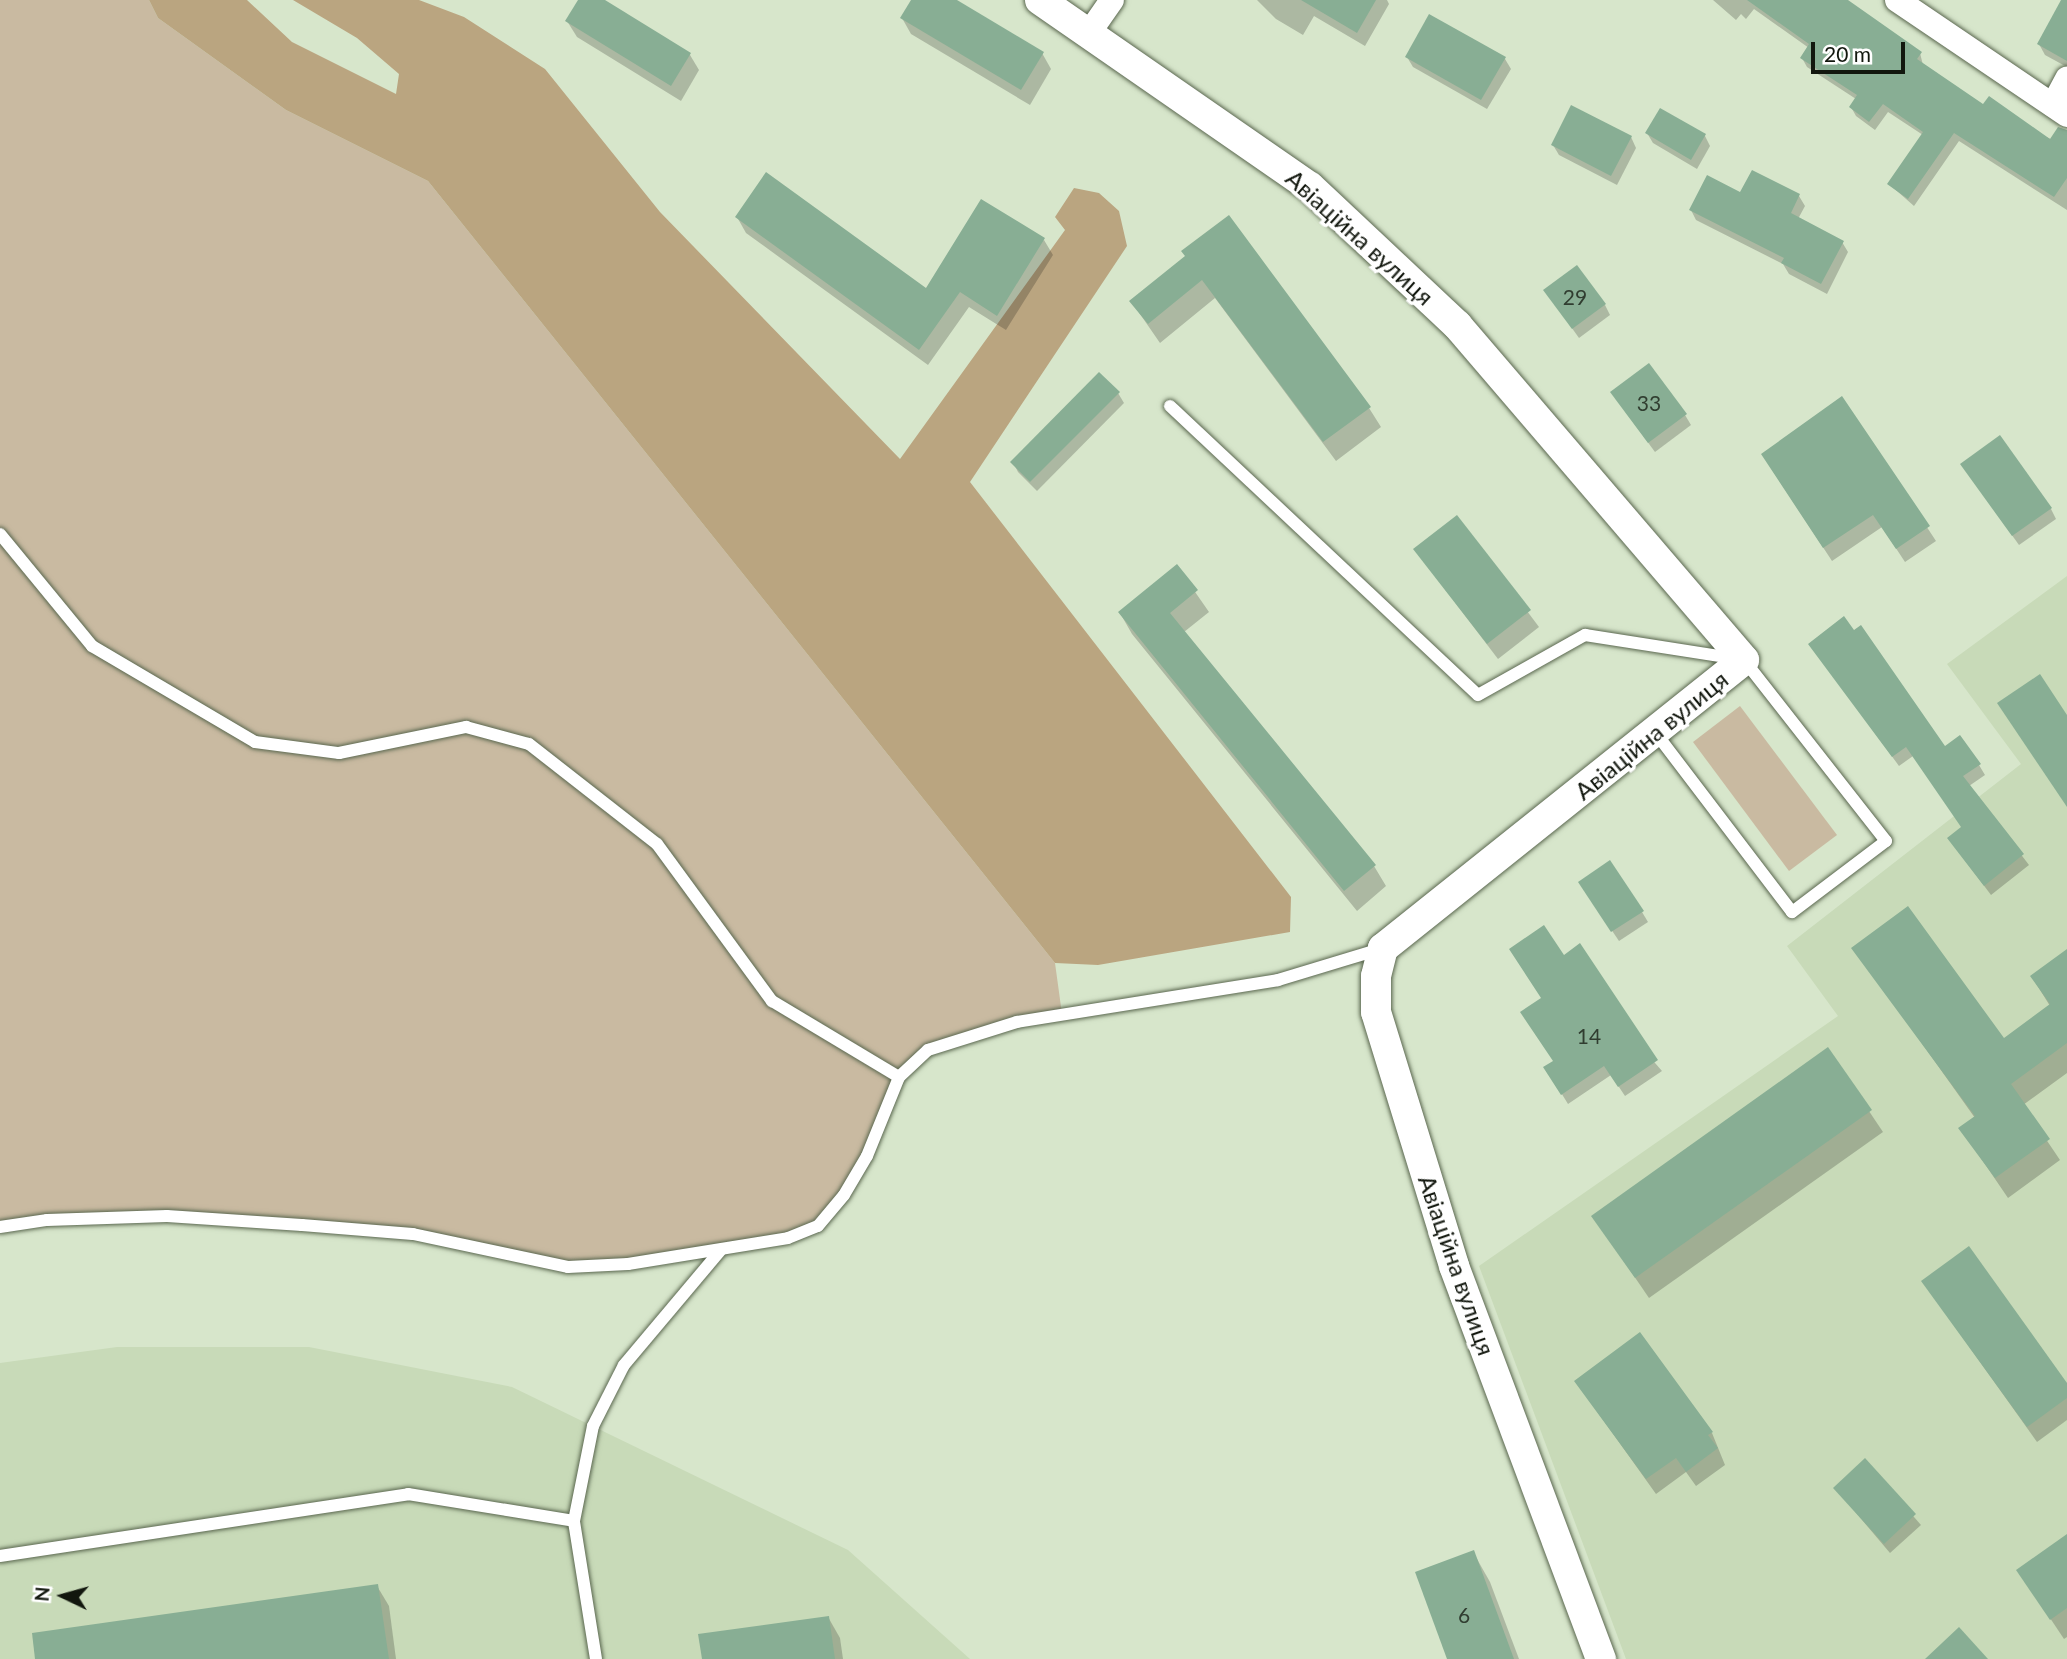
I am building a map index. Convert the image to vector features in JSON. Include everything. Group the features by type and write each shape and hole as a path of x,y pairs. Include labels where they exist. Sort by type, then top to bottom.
{"street":[{"name":"Авіаційна вулиця","path":"1040,0 1310,187 1457,325 1744,660 1383,948 1376,976 1376,1012 1454,1266 1601,1659"},
{"path":"1089,33 1112,0"},
{"path":"1897,0 2060,110 2067,79"}],"lane":[{"path":"1170,406 1478,695 1585,635 1744,660 1886,841 1792,912 1655,732"},
{"path":"0,534 92,646 255,742 339,753 467,727 529,744 657,844 772,1002 899,1077"},
{"path":"0,1227 47,1220 167,1216 302,1224 412,1234 568,1267 721,1250 788,1238 818,1226 844,1195 867,1156 899,1077 928,1050 1017,1023 1278,980 1383,948"},
{"path":"596,1659 574,1521 593,1426 624,1365 721,1250"},
{"path":"0,1556 408,1494 574,1521"}],"shaded area":[{"path":"0,0 149,0 158,18 286,110 428,181 1055,963 1062,1014 928,1050 899,1077 867,1156 818,1226 788,1238 568,1267 413,1234 167,1216 0,1227"},
{"path":"149,0 247,0 292,42 396,94 399,74 357,38 293,0 419,0 464,17 545,69 660,212 900,459 1065,230 1055,217 1074,188 1099,193 1119,211 1127,246 970,482 1291,897 1290,932 1098,965 1055,963 428,181 286,110 158,18"},
{"path":"2067,576 2067,1659 1626,1659 1479,1266 1838,1016 1787,946 2021,764 1947,664"},
{"path":"1740,706 1837,835 1789,871 1693,742"},
{"path":"117,1347 309,1347 512,1387 848,1550 970,1659 0,1659 0,1363"}],"building":[{"path":"578,0 605,0 691,53 671,86 565,21"},
{"path":"911,0 957,0 1044,52 1021,90 900,18"},
{"path":"1301,0 1376,0 1357,33"},
{"path":"1747,0 1848,0 1922,52 1917,59 1983,104 1989,96 2050,139 2058,127 2067,130 2067,178 2054,197 1954,133 1908,199 1887,184 1923,132 1883,104 1869,122 1849,107 1857,95 1800,58 1809,44"},
{"path":"2061,0 2067,0 2067,61 2037,44"},
{"path":"1429,14 1506,57 1481,100 1405,57"},
{"path":"1571,105 1632,136 1611,176 1551,145"},
{"path":"1660,108 1706,134 1691,160 1645,133"},
{"path":"1752,170 1800,194 1791,213 1844,241 1821,284 1781,263 1784,258 1689,210 1707,175 1740,192"},
{"path":"766,172 926,288 981,199 1045,238 997,316 960,292 919,350 735,217"},
{"path":"1229,215 1371,407 1323,442 1202,280 1148,324 1129,301 1185,256 1181,251"},
{"path":"1577,265 1606,304 1572,329 1543,290"},
{"path":"1649,363 1687,414 1648,443 1610,392"},
{"path":"1099,372 1120,392 1030,482 1010,462"},
{"path":"1842,396 1930,526 1896,549 1873,515 1823,548 1761,454"},
{"path":"2000,435 2052,508 2012,536 1960,464"},
{"path":"1457,515 1531,610 1487,644 1413,549"},
{"path":"1177,564 1198,590 1170,613 1376,865 1344,891 1118,612"},
{"path":"1844,616 1854,630 1861,625 1945,746 1960,735 1981,764 1963,776 2024,854 1984,886 1947,838 1961,827 1906,747 1892,757 1808,644"},
{"path":"2040,674 2067,715 2067,807 1997,703"},
{"path":"1610,860 1644,911 1611,932 1578,882"},
{"path":"1908,906 2004,1038 2050,1004 2030,976 2067,949 2067,1043 2011,1084 2050,1139 1995,1178 1958,1128 1975,1116 1851,948"},
{"path":"1544,925 1564,955 1580,943 1658,1060 1618,1087 1604,1066 1561,1095 1543,1067 1553,1061 1520,1012 1541,998 1509,949"},
{"path":"1828,1047 1872,1110 1635,1278 1591,1216"},
{"path":"1969,1246 2067,1383 2067,1398 2027,1427 1921,1281"},
{"path":"1640,1332 1713,1432 1708,1435 1718,1448 1686,1472 1676,1458 1646,1479 1574,1381"},
{"path":"1865,1458 1916,1514 1884,1544 1833,1488"},
{"path":"2067,1534 2067,1608 2050,1620 2016,1570"},
{"path":"1474,1550 1514,1659 1447,1659 1415,1572"},
{"path":"378,1584 389,1659 35,1659 32,1633"},
{"path":"829,1616 835,1659 702,1659 698,1634"},
{"path":"1959,1627 1988,1659 1925,1659"}]}
